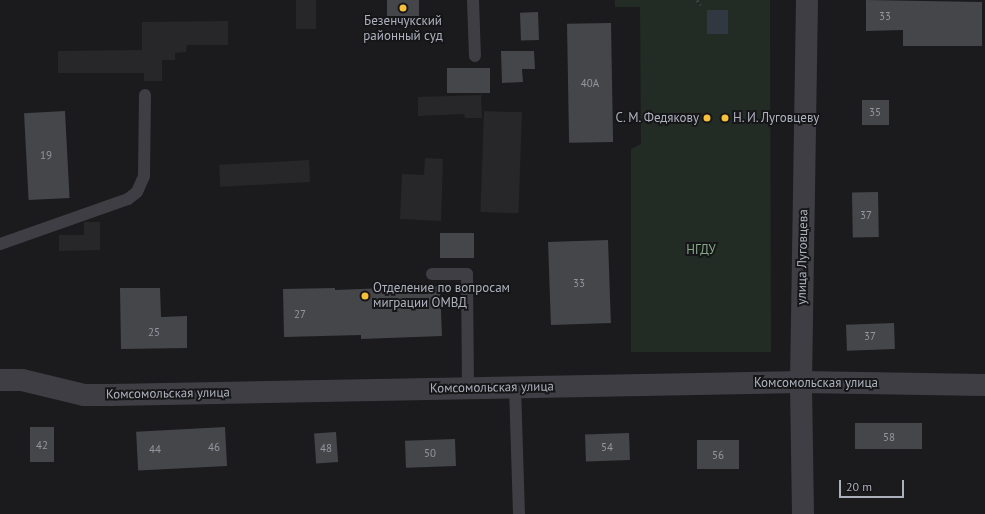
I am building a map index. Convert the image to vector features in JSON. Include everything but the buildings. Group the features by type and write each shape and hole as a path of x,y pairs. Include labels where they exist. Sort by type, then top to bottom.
{"street":[{"name":"улица Луговцева","path":"803,514 801,382 807,0"},
{"name":"Комсомольская улица","path":"0,380 22,380 84,395 801,382 985,385"}],"lane":[{"path":"473,0 475,56"},
{"path":"0,244 128,199 137,192 144,176 145,95"},
{"path":"432,274 467,274 468,388"},
{"path":"515,387 519,514"}],"path":[{"path":"697,0 701,5"}],"shaded area":[{"path":"296,0 316,0 316,29 296,29"},
{"path":"707,10 728,10 728,34 707,34"},
{"path":"228,21 228,45 187,45 186,52 175,53 175,60 162,60 162,81 144,81 144,73 58,73 58,51 142,50 142,22"},
{"path":"481,95 482,118 465,118 464,114 418,116 418,97"},
{"path":"484,111 522,112 518,213 480,212"},
{"path":"425,158 443,159 441,221 400,219 402,174 424,175"},
{"path":"309,160 310,182 220,187 219,165"},
{"path":"84,222 100,222 100,250 59,251 59,235 84,235"}],"green space":[{"name":"НГДУ","path":"615,0 770,0 771,352 631,352 631,149 641,144 640,7 615,7"}],"place":[{"name":"Безенчукский районный суд","path":"403,8"},
{"name":"С. М. Федякову","path":"707,118"},
{"name":"Н. И. Луговцеву","path":"725,118"},
{"name":"Отделение по вопросам миграции ОМВД","path":"365,296"}]}
